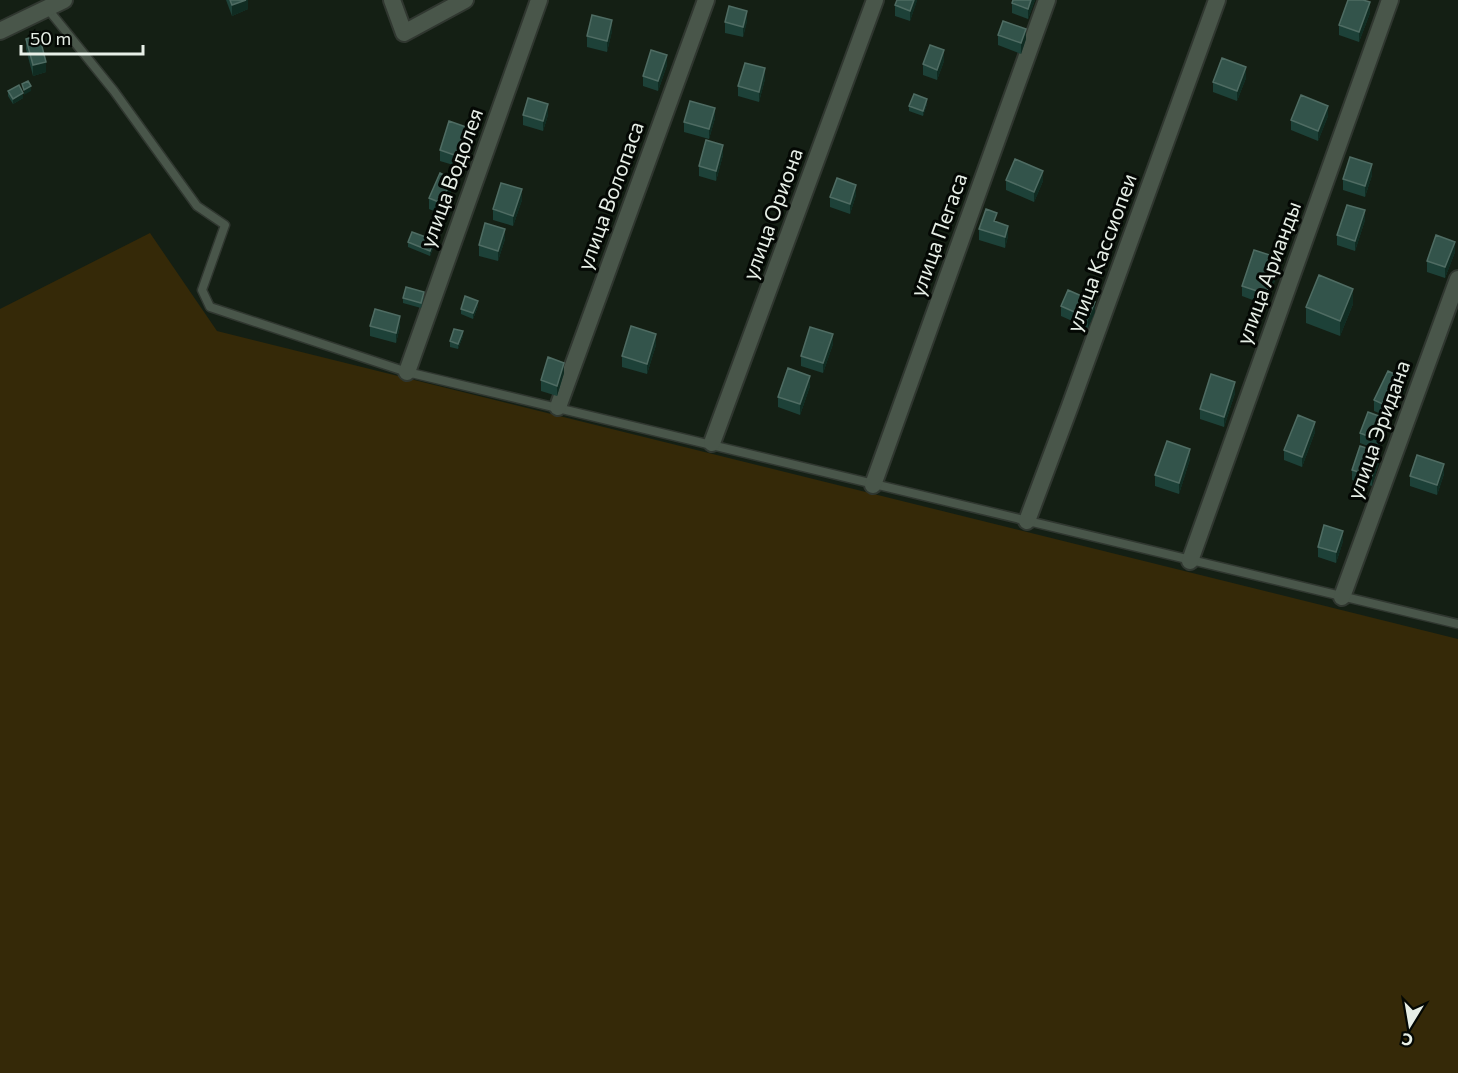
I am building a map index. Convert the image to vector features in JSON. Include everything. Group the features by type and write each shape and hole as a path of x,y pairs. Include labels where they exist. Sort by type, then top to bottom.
{"street":[{"path":"0,32 64,0"},
{"path":"392,0 404,33 465,0"},
{"name":"улица Водолея","path":"408,372 539,0"},
{"name":"улица Волопаса","path":"558,407 706,0"},
{"name":"улица Ориона","path":"712,443 875,0"},
{"name":"улица Пегаса","path":"873,484 1047,0"},
{"name":"улица Кассиопеи","path":"1027,521 1217,0"},
{"name":"улица Арианды","path":"1190,561 1390,0"},
{"name":"улица Эридана","path":"1342,597 1458,279"}],"lane":[{"path":"47,8 121,100 197,206 225,225 202,290 210,307 408,372 712,443 1190,561 1458,624"}],"shaded area":[{"path":"150,233 217,331 1458,639 1458,1073 0,1073 0,309"}],"building":[{"path":"230,0 246,0 232,5"},
{"path":"897,0 914,0 910,11 895,5"},
{"path":"1013,0 1031,0 1028,9 1012,3"},
{"path":"1348,0 1370,2 1359,32 1339,25"},
{"path":"729,6 747,11 743,27 725,22"},
{"path":"592,15 612,20 607,41 587,36"},
{"path":"1003,21 1026,29 1021,43 998,35"},
{"path":"39,35 46,62 33,65 26,39"},
{"path":"930,45 944,50 937,70 923,64"},
{"path":"651,50 667,55 658,81 643,76"},
{"path":"1222,58 1246,67 1237,91 1213,82"},
{"path":"745,63 765,68 759,92 738,86"},
{"path":"28,81 31,86 24,90 22,84"},
{"path":"19,85 23,93 13,99 8,91"},
{"path":"914,94 927,99 923,111 909,106"},
{"path":"1301,95 1328,106 1318,131 1291,120"},
{"path":"528,98 548,104 543,121 523,115"},
{"path":"690,101 715,108 709,129 684,122"},
{"path":"449,121 469,128 460,157 440,150"},
{"path":"706,140 723,145 716,171 699,166"},
{"path":"1350,157 1372,164 1365,186 1343,179"},
{"path":"1015,159 1043,171 1034,192 1006,180"},
{"path":"440,173 452,179 441,203 429,198"},
{"path":"837,178 856,185 850,204 830,197"},
{"path":"501,183 522,189 513,216 493,209"},
{"path":"1347,205 1365,210 1355,241 1337,235"},
{"path":"986,209 997,213 994,221 1008,226 1005,237 979,229"},
{"path":"485,223 505,229 498,251 479,245"},
{"path":"412,232 434,240 430,251 408,242"},
{"path":"1436,235 1455,242 1445,267 1427,261"},
{"path":"1254,250 1279,258 1266,294 1242,286"},
{"path":"1319,275 1353,289 1340,321 1306,307"},
{"path":"406,287 424,292 421,303 403,298"},
{"path":"1068,290 1095,302 1088,318 1061,306"},
{"path":"465,296 478,301 473,313 461,309"},
{"path":"375,309 400,316 396,333 370,326"},
{"path":"631,326 656,334 647,364 622,356"},
{"path":"810,327 833,334 823,363 801,356"},
{"path":"454,329 463,331 458,344 450,341"},
{"path":"548,357 564,363 557,386 541,380"},
{"path":"788,368 810,376 800,404 778,397"},
{"path":"1388,371 1405,379 1391,408 1374,400"},
{"path":"1211,374 1235,382 1224,417 1200,409"},
{"path":"1368,412 1387,419 1378,440 1360,433"},
{"path":"1298,415 1315,422 1302,457 1284,450"},
{"path":"1167,441 1190,449 1179,483 1155,475"},
{"path":"1360,446 1379,452 1372,476 1352,470"},
{"path":"1417,455 1444,464 1437,485 1410,476"},
{"path":"1324,525 1343,531 1336,552 1318,547"}]}
